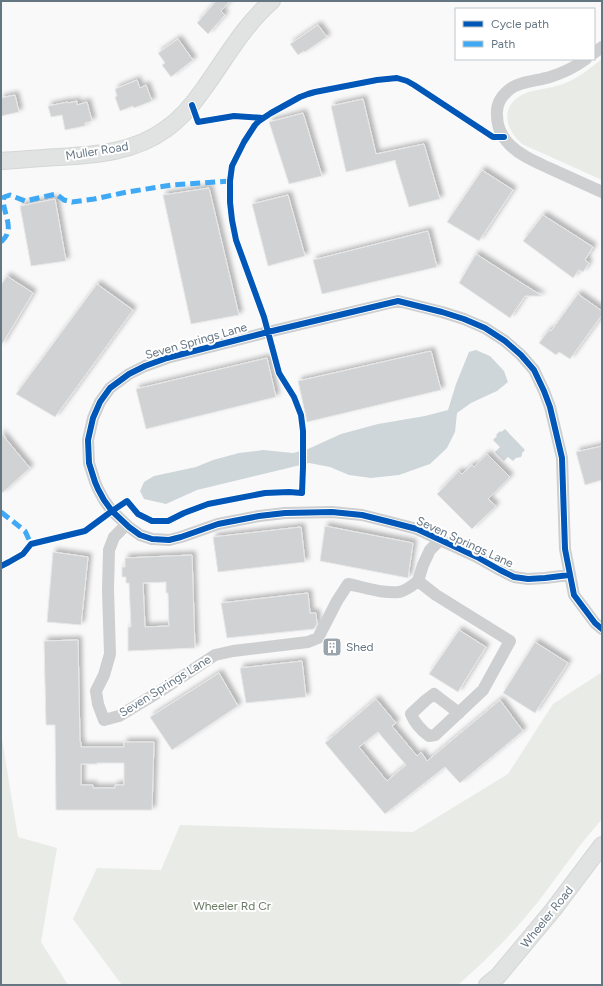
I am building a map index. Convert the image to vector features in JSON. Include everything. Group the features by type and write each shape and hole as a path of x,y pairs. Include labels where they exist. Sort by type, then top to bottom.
{"street":[{"name":"Muller Road","path":"1,161 79,156 125,148 153,138 180,118 192,105 244,32 272,1"},
{"path":"585,60 560,74 524,83 512,88 499,100 497,116 500,129 504,137 516,150 534,161 602,192"},
{"name":"Seven Springs Lane","path":"569,575 534,579 514,577 477,557 417,529 362,515 332,512 285,513 259,516 218,524 169,540 152,539 140,534 126,525 112,511 104,500 95,482 89,463 88,440 93,418 100,402 110,388 129,374 145,366 167,358 275,330 398,301 442,312 485,328 505,341 521,355 534,370 544,391 550,407 562,458 565,549 569,575 574,595 595,624 602,629"},
{"name":"Seven Springs Lane","path":"126,525 114,537 109,550 108,590 110,654 104,675 96,690 98,704 104,720 119,716 215,655 232,651 308,642 318,638 337,601 348,584 372,590 400,592 418,581 422,565 430,550 440,540"},
{"path":"418,581 436,595 510,641 483,690 458,713"},
{"name":"Wheeler Road","path":"487,985 498,976 554,910 602,845"}],"green space":[{"path":"602,59 602,180 522,144 511,130 507,119 507,114 512,103 520,96 528,92 566,83 582,74"},
{"name":"Wheeler Rd Cr","path":"602,672 602,819 516,928 458,985 122,985 73,919 97,868 161,870 180,825 413,832 508,774 553,704"},
{"path":"1,733 18,837 57,848 41,942 68,985 1,985"}],"shaded area":[{"path":"476,350 490,356 504,371 508,382 497,391 471,403 457,413 455,432 447,448 430,464 399,475 371,478 349,475 330,467 309,463 197,490 166,504 144,499 140,491 144,482 154,476 196,467 213,460 239,453 263,450 293,453 308,449 341,434 378,424 425,416 448,410 456,384 469,352"},
{"path":"505,429 525,450 521,457 516,458 513,461 508,457 504,461 495,452 500,447 493,440 500,431 501,432"}],"building":[{"path":"216,1 230,1 221,11 225,15 208,34 197,23"},
{"path":"318,25 327,37 298,55 290,44"},
{"path":"178,39 193,60 171,77 162,65 165,63 158,53"},
{"path":"137,80 140,88 146,85 152,101 134,108 133,106 120,111 115,97 117,96 115,89"},
{"path":"15,95 19,112 1,116 1,98"},
{"path":"363,99 376,154 424,144 440,199 409,207 395,161 396,160 346,172 331,106"},
{"path":"77,101 77,105 87,102 92,121 85,123 85,126 65,130 62,115 51,117 48,106"},
{"path":"303,113 322,176 289,184 269,122"},
{"path":"482,170 513,190 479,241 447,222"},
{"path":"209,188 239,315 191,324 163,195"},
{"path":"288,195 305,256 268,266 252,204"},
{"path":"55,199 66,261 31,266 20,206"},
{"path":"543,215 593,247 585,260 589,263 583,272 579,270 573,278 523,241"},
{"path":"428,231 437,267 322,294 313,260"},
{"path":"476,254 542,296 525,296 510,318 459,283"},
{"path":"7,276 33,293 1,346 1,285"},
{"path":"97,284 133,310 55,417 16,394"},
{"path":"578,294 602,311 602,315 570,359 559,352 556,355 539,343 549,330 551,331"},
{"path":"431,351 441,390 307,422 298,381"},
{"path":"267,358 276,397 146,429 136,389"},
{"path":"1,433 30,468 1,494"},
{"path":"602,446 602,480 585,485 576,452"},
{"path":"487,454 510,477 488,499 496,506 472,529 437,494 459,471 462,474 472,465 474,467"},
{"path":"325,526 413,543 408,578 320,561"},
{"path":"301,527 305,562 218,572 213,537"},
{"path":"53,552 88,557 81,625 47,622"},
{"path":"192,555 195,648 128,651 128,627 131,627 129,583 126,583 126,577 122,577 122,567 125,567 125,558","holes":["166,582 166,593 168,593 169,626 145,627 143,583"]},
{"path":"308,593 310,613 316,613 317,624 314,629 227,638 221,603"},
{"path":"459,630 486,647 458,692 429,674"},
{"path":"78,640 81,747 124,747 124,742 154,742 152,810 56,810 55,725 46,725 44,641","holes":["124,763 124,785 115,785 115,788 93,788 93,785 81,785 81,764"]},
{"path":"535,642 568,663 535,713 503,693"},
{"path":"302,661 306,697 246,703 240,668"},
{"path":"219,673 238,706 172,750 150,717"},
{"path":"376,699 396,723 392,726 417,756 421,752 427,761 500,700 523,731 460,783 445,767 385,814 325,743","holes":["378,732 406,765 387,781 359,747"]}],"marked path":[{"path":"1,242 6,236 8,230 3,201 4,197 10,195 25,201 56,194 64,200 72,202 172,185 230,181"},
{"path":"1,512 25,531 31,544"}],"cycle path":[{"path":"1,566 23,554 31,544 85,531 127,501 138,514 152,521 168,521 208,504 265,493 302,493 303,431 301,415 294,397 279,373 264,317 236,240 232,220 230,202 232,166 244,142 259,121 300,97 308,94 377,80 397,78 414,85 493,137 504,137"},
{"path":"192,105 198,122 234,116 263,118"},
{"path":"569,575 528,579 514,577 477,557 417,529 362,515 332,512 285,513 259,516 218,524 169,540 152,539 140,535 129,527 112,511 98,489 89,463 88,440 93,418 100,402 110,388 129,374 167,358 398,301 464,319 485,328 505,341 521,355 534,370 544,391 550,407 562,458 565,549 574,595 595,623 602,629"}],"place":[{"name":"Shed","path":"332,647"}]}
